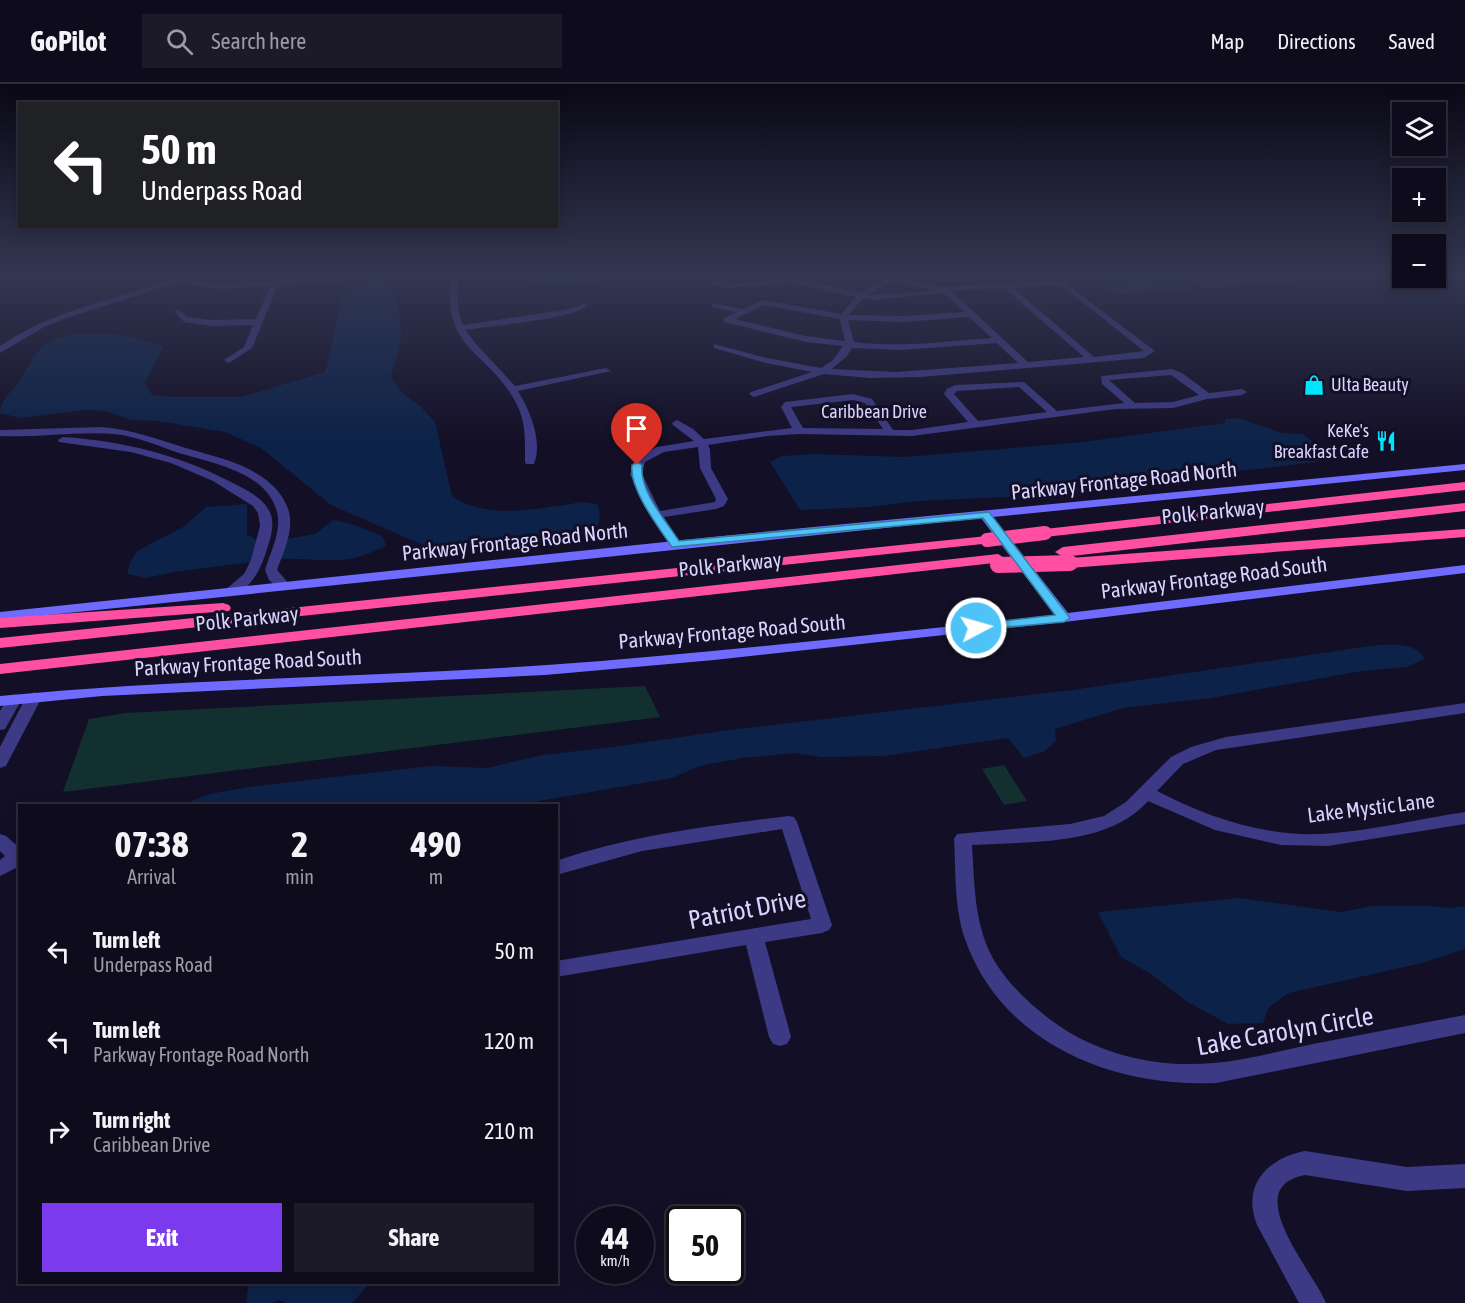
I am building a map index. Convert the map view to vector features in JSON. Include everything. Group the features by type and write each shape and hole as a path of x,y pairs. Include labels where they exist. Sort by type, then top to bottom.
{"highway":[{"name":"Polk Parkway","path":"0,643 987,540 1465,486"},
{"name":"Polk Parkway","path":"0,669 912,567 952,568 1066,557 1465,507"},
{"path":"1066,557 1465,533"},
{"path":"0,623 470,594"},
{"path":"0,676 262,640"}],"main road":[{"name":"Parkway Frontage Road North","path":"0,616 676,545 1465,467"},
{"path":"986,514 1064,618"},
{"name":"Parkway Frontage Road South","path":"7,700 259,682 545,670 714,656 1064,618 1465,569"}],"street":[{"path":"8,333 15,330"},
{"path":"0,350 32,330"},
{"path":"230,360 248,348 255,330"},
{"path":"461,330 478,355 512,389 528,421 531,434 531,462"},
{"path":"769,330 806,339 902,347 999,340"},
{"path":"754,394 825,370 841,359 849,344 846,330"},
{"path":"988,330 1025,364"},
{"path":"1057,330 1091,359"},
{"path":"717,346 769,361 825,370 901,375 1144,354 1150,351 1123,330"},
{"path":"512,389 606,371"},
{"path":"1132,405 1105,382 1104,378 1110,375 1172,372 1208,396"},
{"path":"974,423 949,394 950,391 955,388 1021,384 1056,415"},
{"name":"Caribbean Drive","path":"676,545 646,498 636,474 640,460 661,449 767,433 924,432 974,423 1132,405 1173,405 1208,396 1242,392"},
{"path":"799,431 786,407 789,404 858,397 869,401 891,434"},
{"path":"657,515 712,507 721,502 722,497 715,491 702,458 705,449 696,434 677,423"},
{"path":"0,433 103,430 128,432 149,437 236,468 267,487 279,501 283,523 271,570 274,577 284,586"},
{"path":"0,440 73,440 118,445 196,468 245,494 261,506 267,519 263,541 251,576 231,591"},
{"path":"0,762 34,697"},
{"path":"0,725 7,700"},
{"name":"Lake Carolyn Circle","path":"1464,709 1226,742 1199,749 1173,764 1147,793 1125,812 1098,824 1062,831 963,839 968,917 975,941 991,973 1009,996 1042,1027 1081,1049 1124,1066 1180,1075 1216,1073 1465,1024"},
{"name":"Lake Mystic Lane","path":"1147,793 1175,808 1227,829 1304,841 1335,839 1465,818"},
{"name":"Patriot Drive","path":"558,867 603,852 673,838 788,822 822,925 558,969"},
{"path":"0,841 18,858 0,869"},
{"path":"754,936 780,1037"},
{"path":"1313,1303 1266,1216 1264,1196 1274,1176 1288,1166 1305,1163 1407,1179 1465,1176"}],"green space":[{"path":"645,686 660,717 63,792 89,719 125,713"},
{"path":"1004,765 1027,801 1004,805 982,769"}],"water":[{"path":"335,330 401,330 391,377 401,392 421,407 435,422 452,496 477,507 503,511 530,510 578,502 592,503 598,505 600,516 598,526 463,547 425,546 331,505 261,448 225,432 159,421 131,420 106,411 85,410 21,418 0,413 5,398 21,378 35,354 54,340 69,335 102,333 119,335 163,347 145,383 152,395 241,397 325,372"},
{"path":"1238,418 1282,433 1302,434 1332,455 1316,462 1206,475 1140,479 1054,495 917,501 870,507 800,510 770,462 782,456 813,454 905,457 1082,442 1225,423 1225,419"},
{"path":"247,504 247,534 258,541 251,562 146,578 127,574 137,551 183,527 206,507"},
{"path":"333,520 383,537 386,546 359,557 346,559 280,559 285,539 315,534"},
{"path":"1377,645 1410,647 1425,659 1406,667 1362,671 1211,698 1123,708 1055,729 1056,741 1045,751 1024,758 1008,738 883,756 822,757 794,753 743,758 699,766 672,778 522,804 184,804 209,794 256,786 431,766 487,768 542,755 729,730 1072,690"},
{"path":"1238,898 1341,912 1372,906 1449,908 1465,906 1465,949 1422,963 1289,993 1268,1008 1263,1023 1228,1024 1186,1001 1151,974 1121,957 1098,912"},
{"path":"246,1284 369,1284 352,1303 286,1303 279,1300 272,1303 246,1303"}],"place":[{"name":"Ulta Beauty","path":"1314,385"},
{"name":"KeKe's Breakfast Cafe","path":"1386,441"}],"route":[{"path":"637,465 636,474 646,498 676,545 986,514 1064,618 976,628"}]}
